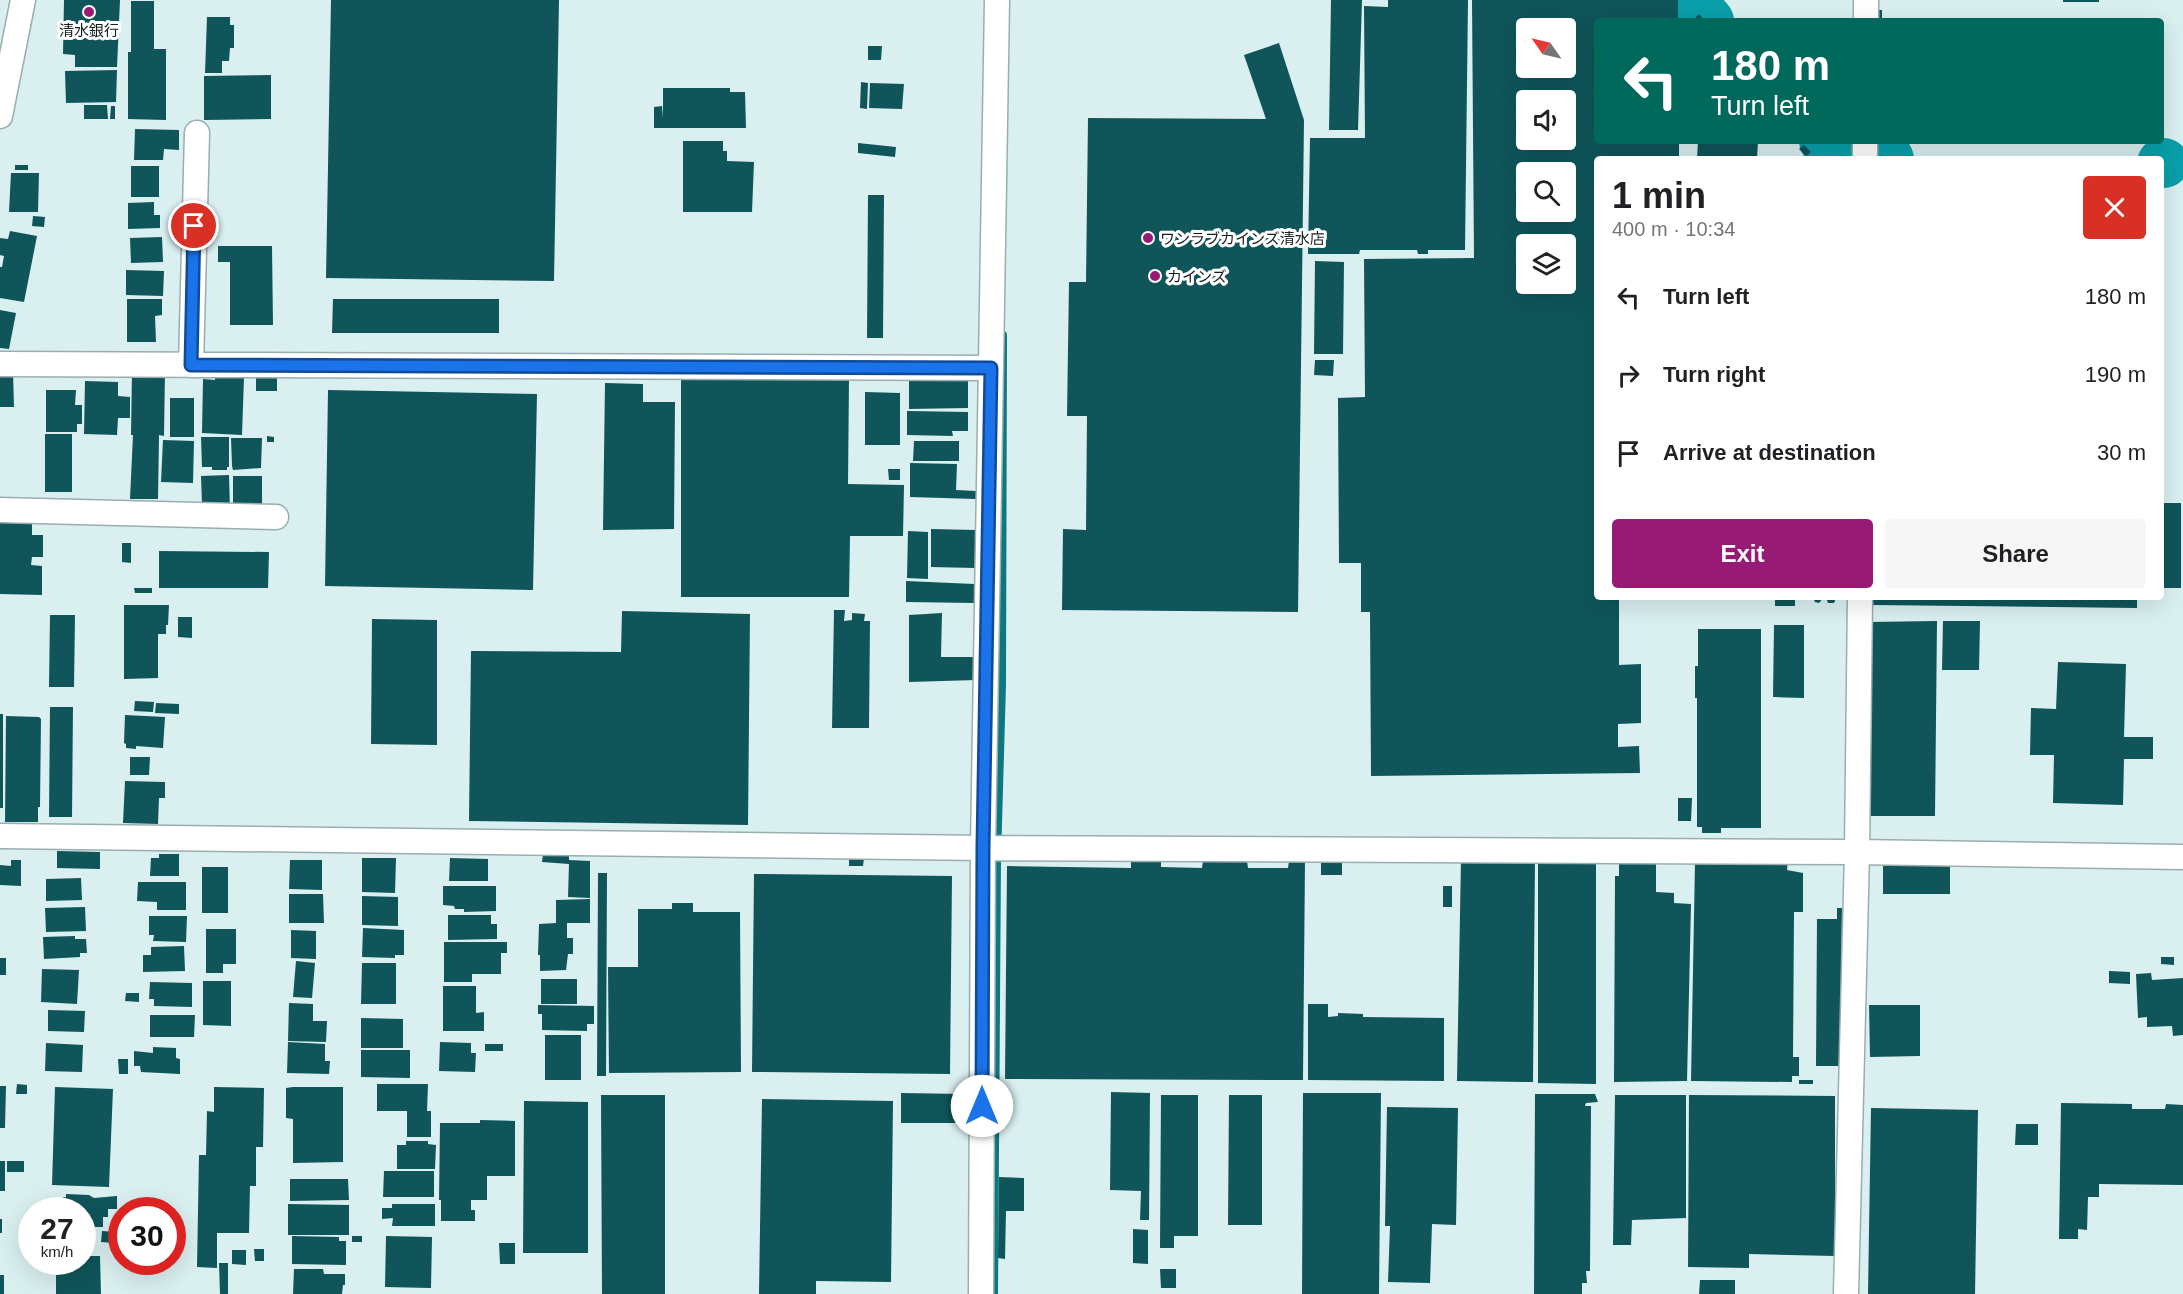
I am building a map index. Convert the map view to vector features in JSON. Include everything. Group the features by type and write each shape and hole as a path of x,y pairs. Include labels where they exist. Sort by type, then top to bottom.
{"street":[{"path":"0,117 23,0"},
{"path":"981,1294 983,848 997,0"},
{"path":"1866,0 1866,18"},
{"path":"191,365 196,133"},
{"path":"0,364 991,368"},
{"path":"0,510 276,517"},
{"path":"1846,1294 1857,852 1860,600"},
{"path":"0,836 983,848 1857,852 2183,857"}],"building":[{"path":"64,0 120,0 117,67 75,67 75,55 63,54"},
{"path":"331,0 559,0 554,281 326,278"},
{"path":"1331,0 1362,0 1358,130 1329,130"},
{"path":"1388,0 1468,0 1465,250 1428,250 1428,254 1418,254 1417,250 1360,250 1359,254 1308,254 1310,138 1365,138 1364,6 1388,7"},
{"path":"1472,0 1678,0 1678,18 1594,18 1594,144 1679,144 1679,156 1594,156 1594,600 1619,600 1619,665 1641,664 1641,723 1618,724 1618,747 1639,746 1640,773 1371,776 1370,612 1361,612 1361,563 1339,563 1338,398 1365,397 1364,259 1474,258"},
{"path":"2063,0 2099,0 2099,2 2063,2"},
{"path":"131,1 154,1 154,49 166,49 166,120 128,119"},
{"path":"1876,10 1882,10 1882,18 1876,18"},
{"path":"207,17 230,17 230,25 234,25 234,48 230,48 229,61 222,61 222,73 205,73"},
{"path":"1279,43 1304,120 1298,612 1062,610 1063,529 1086,530 1087,416 1067,416 1069,282 1086,282 1088,118 1266,119 1244,55"},
{"path":"868,46 882,46 881,60 868,60"},
{"path":"117,70 116,102 66,103 65,71"},
{"path":"271,75 271,119 204,120 204,76"},
{"path":"861,82 868,83 867,109 860,108"},
{"path":"870,83 904,84 902,109 869,108"},
{"path":"663,88 730,88 730,92 745,92 746,128 654,128 654,107 662,106 663,118"},
{"path":"84,105 107,105 108,119 84,119"},
{"path":"111,106 115,106 115,119 110,119"},
{"path":"135,129 179,130 179,150 164,149 163,160 134,160"},
{"path":"683,141 723,141 723,151 727,151 727,161 754,162 752,212 683,212"},
{"path":"858,143 896,147 895,157 858,153"},
{"path":"1698,144 1758,144 1757,156 1697,156"},
{"path":"1804,145 1811,152 1806,156 1799,149"},
{"path":"15,165 28,165 28,170 15,170"},
{"path":"131,166 159,166 159,197 131,197"},
{"path":"11,173 39,173 38,212 9,212"},
{"path":"868,195 884,195 883,338 867,338"},
{"path":"154,202 154,215 160,215 160,228 128,229 128,203"},
{"path":"33,216 45,217 44,227 32,226"},
{"path":"10,231 37,236 24,302 0,298 0,267 2,267 4,256 0,255 0,238 8,239"},
{"path":"162,237 163,262 131,263 130,238"},
{"path":"218,246 272,246 273,325 230,325 230,262 218,262"},
{"path":"1315,261 1344,262 1343,354 1314,354"},
{"path":"126,270 164,271 163,296 126,295"},
{"path":"127,299 162,299 162,315 155,316 156,342 127,342"},
{"path":"333,299 499,299 499,333 332,333"},
{"path":"0,310 16,313 9,349 0,348"},
{"path":"1315,360 1334,360 1333,376 1314,375"},
{"path":"132,371 165,372 164,436 159,435 158,499 130,499 133,435 131,435"},
{"path":"13,372 14,407 0,407 0,373"},
{"path":"256,375 277,375 277,391 256,391"},
{"path":"215,377 244,377 242,435 202,433 203,379 215,380"},
{"path":"681,378 849,379 848,484 904,485 903,536 850,536 849,597 681,597"},
{"path":"909,380 968,381 968,408 909,409"},
{"path":"85,381 118,382 118,396 130,397 130,418 118,418 117,435 84,434"},
{"path":"605,383 643,384 643,402 675,402 674,529 603,530"},
{"path":"46,390 76,390 75,405 82,405 82,424 77,424 77,432 46,432"},
{"path":"328,390 537,394 533,590 325,586"},
{"path":"865,392 900,393 900,445 865,445"},
{"path":"170,398 194,398 194,437 170,437"},
{"path":"907,411 968,412 968,431 952,431 953,436 907,435"},
{"path":"45,434 72,434 72,492 45,492"},
{"path":"267,436 274,437 274,442 267,442"},
{"path":"201,437 229,437 229,467 227,470 202,467"},
{"path":"231,438 262,438 261,468 233,470"},
{"path":"163,440 194,441 193,483 161,482"},
{"path":"914,441 959,441 959,461 913,461"},
{"path":"910,463 957,464 956,490 976,491 976,499 910,497"},
{"path":"888,469 900,469 900,480 889,480"},
{"path":"229,475 230,509 202,505 201,476"},
{"path":"233,476 262,476 262,506 233,510"},
{"path":"2164,503 2181,503 2181,588 2164,588"},
{"path":"0,517 32,518 32,535 43,535 43,557 32,557 31,565 42,566 42,595 0,594"},
{"path":"931,529 976,530 976,568 931,567"},
{"path":"908,531 928,532 928,579 907,578"},
{"path":"122,543 131,543 131,563 122,562"},
{"path":"159,551 269,552 268,588 159,588"},
{"path":"906,581 974,584 974,603 906,602"},
{"path":"134,588 152,588 152,593 135,593"},
{"path":"1775,600 1795,600 1795,606 1775,606"},
{"path":"1872,600 2137,600 2137,608 1872,605"},
{"path":"124,605 169,605 166,634 158,634 158,678 124,679"},
{"path":"834,610 845,610 844,621 852,620 852,613 865,614 864,621 870,621 869,728 832,728"},
{"path":"622,611 750,614 748,825 469,821 471,651 621,652"},
{"path":"942,613 941,657 976,657 976,680 909,682 909,615"},
{"path":"50,615 75,615 74,687 49,687"},
{"path":"178,617 192,617 192,638 178,637"},
{"path":"372,619 437,620 437,745 371,744"},
{"path":"1937,621 1935,816 1867,816 1868,622"},
{"path":"1943,621 1980,621 1979,670 1942,670"},
{"path":"1774,625 1804,625 1804,698 1773,697"},
{"path":"1698,629 1761,629 1761,828 1721,828 1721,833 1702,833 1702,827 1697,827 1695,666 1698,666"},
{"path":"2058,662 2126,664 2124,737 2153,737 2153,759 2124,759 2123,805 2053,803 2054,755 2030,755 2031,708 2056,709"},
{"path":"135,701 154,702 153,712 134,711"},
{"path":"156,703 179,704 179,714 155,713"},
{"path":"50,707 73,707 72,817 49,817"},
{"path":"0,714 3,714 3,808 0,808"},
{"path":"125,715 165,717 163,748 136,746 136,749 126,748 124,743"},
{"path":"6,716 39,717 41,719 38,822 5,822"},
{"path":"130,757 150,757 149,775 130,775"},
{"path":"125,781 165,782 165,798 159,798 158,824 123,823"},
{"path":"1678,798 1692,798 1691,821 1678,821"},
{"path":"57,851 100,852 100,869 57,868"},
{"path":"159,854 179,854 179,876 150,876 151,858 159,858"},
{"path":"543,854 569,856 569,860 590,861 590,898 568,897 569,864 542,862"},
{"path":"849,857 864,858 863,866 849,866"},
{"path":"362,858 396,858 395,893 362,892"},
{"path":"450,858 488,859 488,881 449,881"},
{"path":"1461,859 1535,860 1533,1082 1457,1081"},
{"path":"11,860 21,860 21,886 0,885 0,865 11,866"},
{"path":"290,860 322,860 322,890 289,889"},
{"path":"1321,860 1342,860 1342,875 1321,875"},
{"path":"1131,861 1161,862 1161,867 1202,868 1203,861 1247,861 1248,868 1288,868 1289,861 1305,861 1303,1080 1005,1079 1007,866 1131,868"},
{"path":"1788,861 1787,870 1803,873 1803,912 1794,912 1793,1057 1799,1057 1799,1076 1792,1076 1792,1082 1691,1081 1695,862"},
{"path":"1619,862 1656,862 1656,892 1674,893 1674,903 1691,904 1687,1081 1614,1082 1615,876 1619,876"},
{"path":"1538,864 1596,864 1596,1084 1538,1083"},
{"path":"1883,866 1950,866 1950,894 1883,894"},
{"path":"202,867 228,867 228,913 202,913"},
{"path":"598,873 607,873 606,1076 597,1076"},
{"path":"754,874 952,876 950,1074 752,1072"},
{"path":"81,878 82,900 46,901 46,879"},
{"path":"138,882 186,882 186,910 157,910 157,902 137,901"},
{"path":"443,886 496,886 496,911 464,912 464,909 443,905"},
{"path":"1443,886 1452,886 1452,907 1443,907"},
{"path":"289,894 323,894 324,923 289,923"},
{"path":"362,896 398,897 398,926 362,925"},
{"path":"590,899 590,923 567,923 567,938 573,938 573,954 568,954 566,970 540,971 539,924 556,923 556,900"},
{"path":"672,903 693,903 693,912 740,912 741,1072 609,1073 608,967 638,967 638,909 672,909"},
{"path":"85,907 86,931 46,932 45,908"},
{"path":"1837,908 1842,908 1840,1066 1816,1066 1817,919 1837,919"},
{"path":"448,915 491,915 491,924 497,924 497,939 448,940"},
{"path":"149,916 187,916 186,942 153,941 154,935 149,935"},
{"path":"363,928 404,930 404,955 395,955 395,958 362,957"},
{"path":"206,929 236,929 236,964 223,964 223,973 206,973"},
{"path":"291,930 316,931 316,959 291,958"},
{"path":"75,936 75,939 86,939 87,953 80,953 80,957 44,959 43,937"},
{"path":"444,942 507,942 507,953 501,953 501,974 472,974 472,982 444,982"},
{"path":"184,946 185,971 143,972 143,955 151,955 151,947"},
{"path":"2161,957 2174,957 2174,965 2161,964"},
{"path":"0,958 6,958 6,975 0,975"},
{"path":"296,961 315,963 312,998 293,997"},
{"path":"362,963 396,963 396,1004 361,1004"},
{"path":"42,969 79,970 77,1004 41,1002"},
{"path":"2109,971 2130,972 2130,984 2109,983"},
{"path":"2151,973 2152,980 2183,978 2183,1035 2173,1036 2172,1026 2147,1027 2147,1017 2138,1018 2136,974"},
{"path":"541,979 577,979 577,1004 541,1004"},
{"path":"203,981 231,981 231,1026 203,1025"},
{"path":"150,982 192,983 192,1007 154,1006 154,999 149,999"},
{"path":"443,986 476,986 476,1013 484,1012 484,1031 443,1031"},
{"path":"126,993 139,993 139,1002 125,1001"},
{"path":"289,1003 313,1004 313,1021 327,1021 326,1042 288,1041"},
{"path":"1308,1004 1328,1004 1328,1017 1338,1016 1338,1013 1363,1014 1363,1017 1444,1018 1444,1081 1308,1080"},
{"path":"538,1005 594,1006 594,1024 587,1024 587,1031 542,1030 542,1014 538,1014"},
{"path":"1869,1005 1920,1005 1920,1056 1870,1057"},
{"path":"48,1010 85,1011 84,1032 48,1031"},
{"path":"150,1015 195,1015 194,1037 150,1037"},
{"path":"361,1018 403,1019 403,1048 361,1048"},
{"path":"545,1035 581,1035 581,1080 545,1080"},
{"path":"288,1042 325,1044 325,1061 330,1061 329,1074 287,1073"},
{"path":"440,1042 471,1043 471,1053 476,1053 475,1072 439,1071"},
{"path":"46,1043 83,1045 82,1072 45,1071"},
{"path":"485,1044 503,1044 503,1051 485,1051"},
{"path":"153,1047 176,1048 176,1058 180,1059 180,1074 141,1072 140,1066 134,1066 134,1051 153,1053"},
{"path":"361,1050 410,1050 410,1078 361,1077"},
{"path":"118,1059 128,1059 128,1074 119,1074"},
{"path":"1799,1080 1813,1080 1813,1084 1799,1084"},
{"path":"17,1084 27,1085 27,1094 16,1094"},
{"path":"377,1084 428,1084 427,1111 431,1111 431,1137 407,1137 407,1111 377,1111"},
{"path":"0,1086 6,1086 5,1128 0,1128"},
{"path":"55,1087 113,1089 109,1187 52,1185"},
{"path":"214,1087 264,1088 263,1147 256,1147 256,1186 250,1186 249,1233 217,1233 217,1268 197,1267 199,1155 206,1155 207,1111 214,1112"},
{"path":"343,1087 343,1162 293,1163 293,1119 286,1118 286,1088"},
{"path":"1111,1092 1150,1093 1149,1220 1140,1220 1141,1191 1110,1190"},
{"path":"901,1093 964,1094 964,1123 901,1123"},
{"path":"1303,1093 1381,1093 1379,1294 1302,1294"},
{"path":"1535,1094 1595,1094 1598,1102 1586,1103 1585,1106 1591,1106 1590,1271 1586,1271 1587,1283 1582,1283 1582,1294 1534,1294"},
{"path":"601,1095 665,1095 665,1294 602,1294"},
{"path":"1161,1095 1198,1095 1198,1236 1174,1236 1174,1248 1160,1248"},
{"path":"1229,1095 1262,1095 1262,1225 1228,1225"},
{"path":"1615,1095 1686,1095 1686,1218 1632,1220 1631,1245 1613,1245"},
{"path":"1689,1095 1835,1096 1835,1256 1749,1254 1749,1268 1688,1267"},
{"path":"762,1099 893,1101 891,1282 816,1281 816,1294 759,1294"},
{"path":"524,1101 588,1102 588,1253 523,1253"},
{"path":"2061,1103 2132,1104 2132,1109 2165,1109 2166,1104 2183,1105 2183,1185 2099,1184 2099,1197 2088,1197 2087,1230 2078,1229 2078,1239 2059,1239"},
{"path":"1387,1107 1458,1108 1456,1225 1432,1224 1430,1283 1388,1282 1390,1226 1385,1226"},
{"path":"1871,1108 1978,1110 1975,1294 1868,1294"},
{"path":"480,1120 515,1121 515,1176 487,1176 487,1200 471,1200 471,1210 475,1210 475,1221 441,1221 440,1123 480,1123"},
{"path":"2016,1124 2038,1124 2038,1145 2015,1145"},
{"path":"406,1141 428,1141 428,1144 436,1145 435,1169 397,1169 397,1145 406,1145"},
{"path":"0,1161 5,1161 5,1191 0,1191"},
{"path":"7,1161 24,1161 24,1172 7,1172"},
{"path":"384,1171 434,1171 434,1197 383,1197"},
{"path":"999,1177 1024,1178 1024,1211 1006,1211 1005,1259 998,1258"},
{"path":"290,1179 348,1179 349,1200 290,1201"},
{"path":"66,1194 92,1197 66,1197"},
{"path":"117,1196 108,1197 108,1217 103,1217 103,1227 96,1227 96,1198"},
{"path":"288,1204 349,1205 349,1235 288,1235"},
{"path":"392,1204 435,1204 435,1226 392,1226 393,1218 382,1219 382,1208 392,1208"},
{"path":"0,1219 2,1219 2,1233 0,1233"},
{"path":"1133,1229 1148,1230 1148,1264 1133,1263"},
{"path":"102,1231 108,1231 108,1243 101,1242"},
{"path":"292,1236 339,1237 339,1241 346,1241 346,1265 292,1264"},
{"path":"352,1236 362,1236 362,1242 352,1242"},
{"path":"386,1236 432,1237 431,1288 385,1287"},
{"path":"499,1243 515,1243 515,1264 500,1264"},
{"path":"254,1249 264,1249 264,1261 255,1261"},
{"path":"232,1250 246,1250 246,1265 232,1264"},
{"path":"96,1256 100,1256 101,1294 56,1294 56,1275 96,1275"},
{"path":"219,1263 228,1263 228,1294 220,1294"},
{"path":"294,1269 323,1269 324,1274 345,1274 342,1294 293,1294"},
{"path":"1160,1269 1176,1269 1176,1288 1161,1288"},
{"path":"0,1275 4,1275 4,1294 0,1294"},
{"path":"1700,1280 1735,1280 1735,1294 1699,1294"}],"waterway":[{"path":"1690,0 1706,18"},
{"path":"1827,144 1847,156"},
{"path":"994,1294 997,859 1002,684 1003,335"}],"place":[{"name":"清水銀行","path":"89,12"},
{"name":"ワンラブカインズ清水店","path":"1148,238"},
{"name":"カインズ","path":"1155,276"}],"route":[{"path":"194,226 191,365 991,368 983,848 982,1106"}]}
